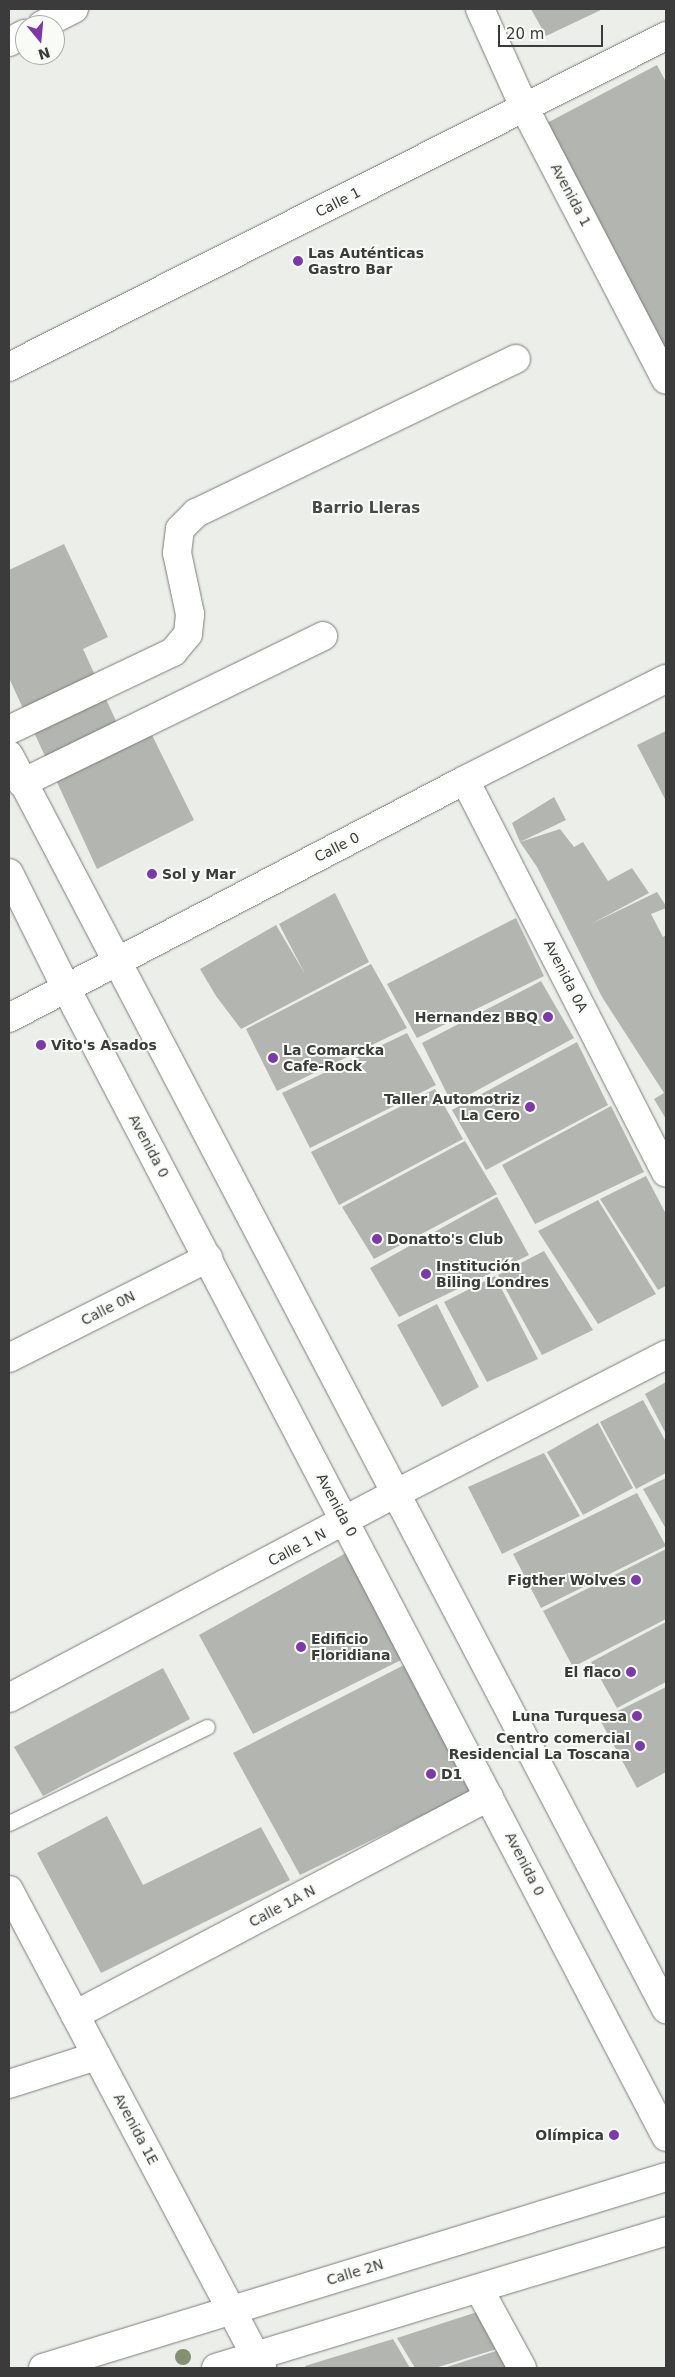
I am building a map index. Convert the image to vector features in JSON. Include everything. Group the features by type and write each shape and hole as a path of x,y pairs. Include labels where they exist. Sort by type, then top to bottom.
{"street":[{"path":"62,15 74,9"},
{"name":"Avenida 1","path":"480,9 525,109 666,380"},
{"name":"Calle 1","path":"9,367 525,109 666,36"},
{"path":"9,730 173,652 188,634 190,614 177,553 180,529 196,513 516,359"},
{"path":"22,783 323,636"},
{"name":"Calle 0","path":"9,1018 465,780 666,679"},
{"path":"9,755 395,1494 663,1993"},
{"name":"Avenida 0A","path":"465,780 666,1172"},
{"name":"Avenida 0","path":"9,873 66,988 666,2137"},
{"name":"Calle 0N","path":"9,1358 208,1258"},
{"name":"Calle 1 N","path":"9,1698 395,1494 666,1355"},
{"name":"Calle 1A N","path":"75,2015 490,1797"},
{"name":"Avenida 1E","path":"9,1890 258,2362"},
{"path":"9,2084 97,2056"},
{"name":"Calle 2N","path":"43,2368 666,2177"},
{"path":"216,2368 258,2362 479,2289 666,2232"},
{"path":"479,2289 522,2368"}],"lane":[{"path":"9,1823 208,1727"}],"building":[{"path":"531,9 603,9 546,36"},
{"path":"657,65 666,82 666,365 545,124"},
{"path":"64,544 108,637 83,649 128,747 152,735 194,820 97,869 9,678 9,570"},
{"path":"666,731 666,801 637,745"},
{"path":"554,797 566,820 520,842 512,823"},
{"path":"560,829 574,847 583,842 608,881 632,868 649,893 591,924 657,892 666,906 666,908 651,914 663,937 666,935 666,1119 654,1099 664,1093 602,997 537,867 520,842"},
{"path":"335,893 369,962 241,1029 216,996 200,969 276,925 305,974 279,924"},
{"path":"516,918 544,976 417,1038 387,984"},
{"path":"371,964 407,1028 277,1091 246,1029"},
{"path":"541,981 574,1038 452,1104 422,1043"},
{"path":"407,1033 436,1085 310,1148 282,1093"},
{"name":"Taller Automotriz La Cero","path":"577,1042 608,1105 486,1170 452,1110"},
{"path":"435,1089 463,1139 339,1205 311,1152"},
{"path":"611,1106 644,1172 535,1224 502,1165"},
{"path":"465,1141 497,1194 374,1259 342,1207"},
{"path":"646,1176 666,1214 666,1286 658,1290 600,1199"},
{"path":"497,1197 529,1255 399,1317 370,1268"},
{"path":"598,1200 656,1294 598,1324 538,1231"},
{"path":"544,1251 593,1330 542,1355 498,1275"},
{"path":"495,1276 538,1359 487,1382 444,1302"},
{"path":"437,1304 479,1387 442,1407 397,1325"},
{"path":"666,1382 666,1434 645,1394"},
{"path":"643,1400 666,1442 666,1473 636,1489 600,1422"},
{"path":"598,1423 633,1488 583,1515 547,1452"},
{"path":"544,1453 580,1516 502,1554 468,1487"},
{"path":"666,1478 666,1529 643,1489"},
{"path":"637,1493 666,1546 541,1608 513,1554"},
{"name":"Figther Wolves","path":"666,1549 666,1619 573,1667 543,1611"},
{"name":"Edificio Floridiana","path":"346,1553 403,1659 253,1734 199,1635"},
{"name":"El flaco","path":"666,1622 666,1682 617,1708 591,1662"},
{"path":"404,1665 473,1791 300,1875 233,1753"},
{"path":"163,1668 190,1719 43,1796 14,1747"},
{"name":"Centro comercial Residencial La Toscana","path":"666,1687 666,1772 637,1788 600,1720"},
{"path":"107,1816 143,1885 261,1827 290,1880 101,1973 37,1853"},
{"path":"477,2312 497,2349 435,2368 415,2368 397,2338"},
{"path":"393,2339 410,2368 306,2368 305,2366"},
{"path":"499,2350 509,2368 444,2368"}],"place":[{"name":"Las Auténticas Gastro Bar","path":"298,261"},
{"name":"Sol y Mar","path":"152,874"},
{"name":"Hernandez BBQ","path":"548,1017"},
{"name":"Vito's Asados","path":"41,1045"},
{"name":"La Comarcka Cafe-Rock","path":"273,1058"},
{"name":"Taller Automotriz La Cero","path":"530,1107"},
{"name":"Donatto's Club","path":"377,1239"},
{"name":"Institución Biling Londres","path":"426,1274"},
{"name":"Figther Wolves","path":"636,1580"},
{"name":"Edificio Floridiana","path":"301,1647"},
{"name":"El flaco","path":"631,1672"},
{"name":"Luna Turquesa","path":"637,1716"},
{"name":"Centro comercial Residencial La Toscana","path":"640,1746"},
{"name":"D1","path":"431,1774"},
{"name":"Olímpica","path":"614,2135"}],"district":[{"name":"Barrio Lleras","path":"366,509"}]}
